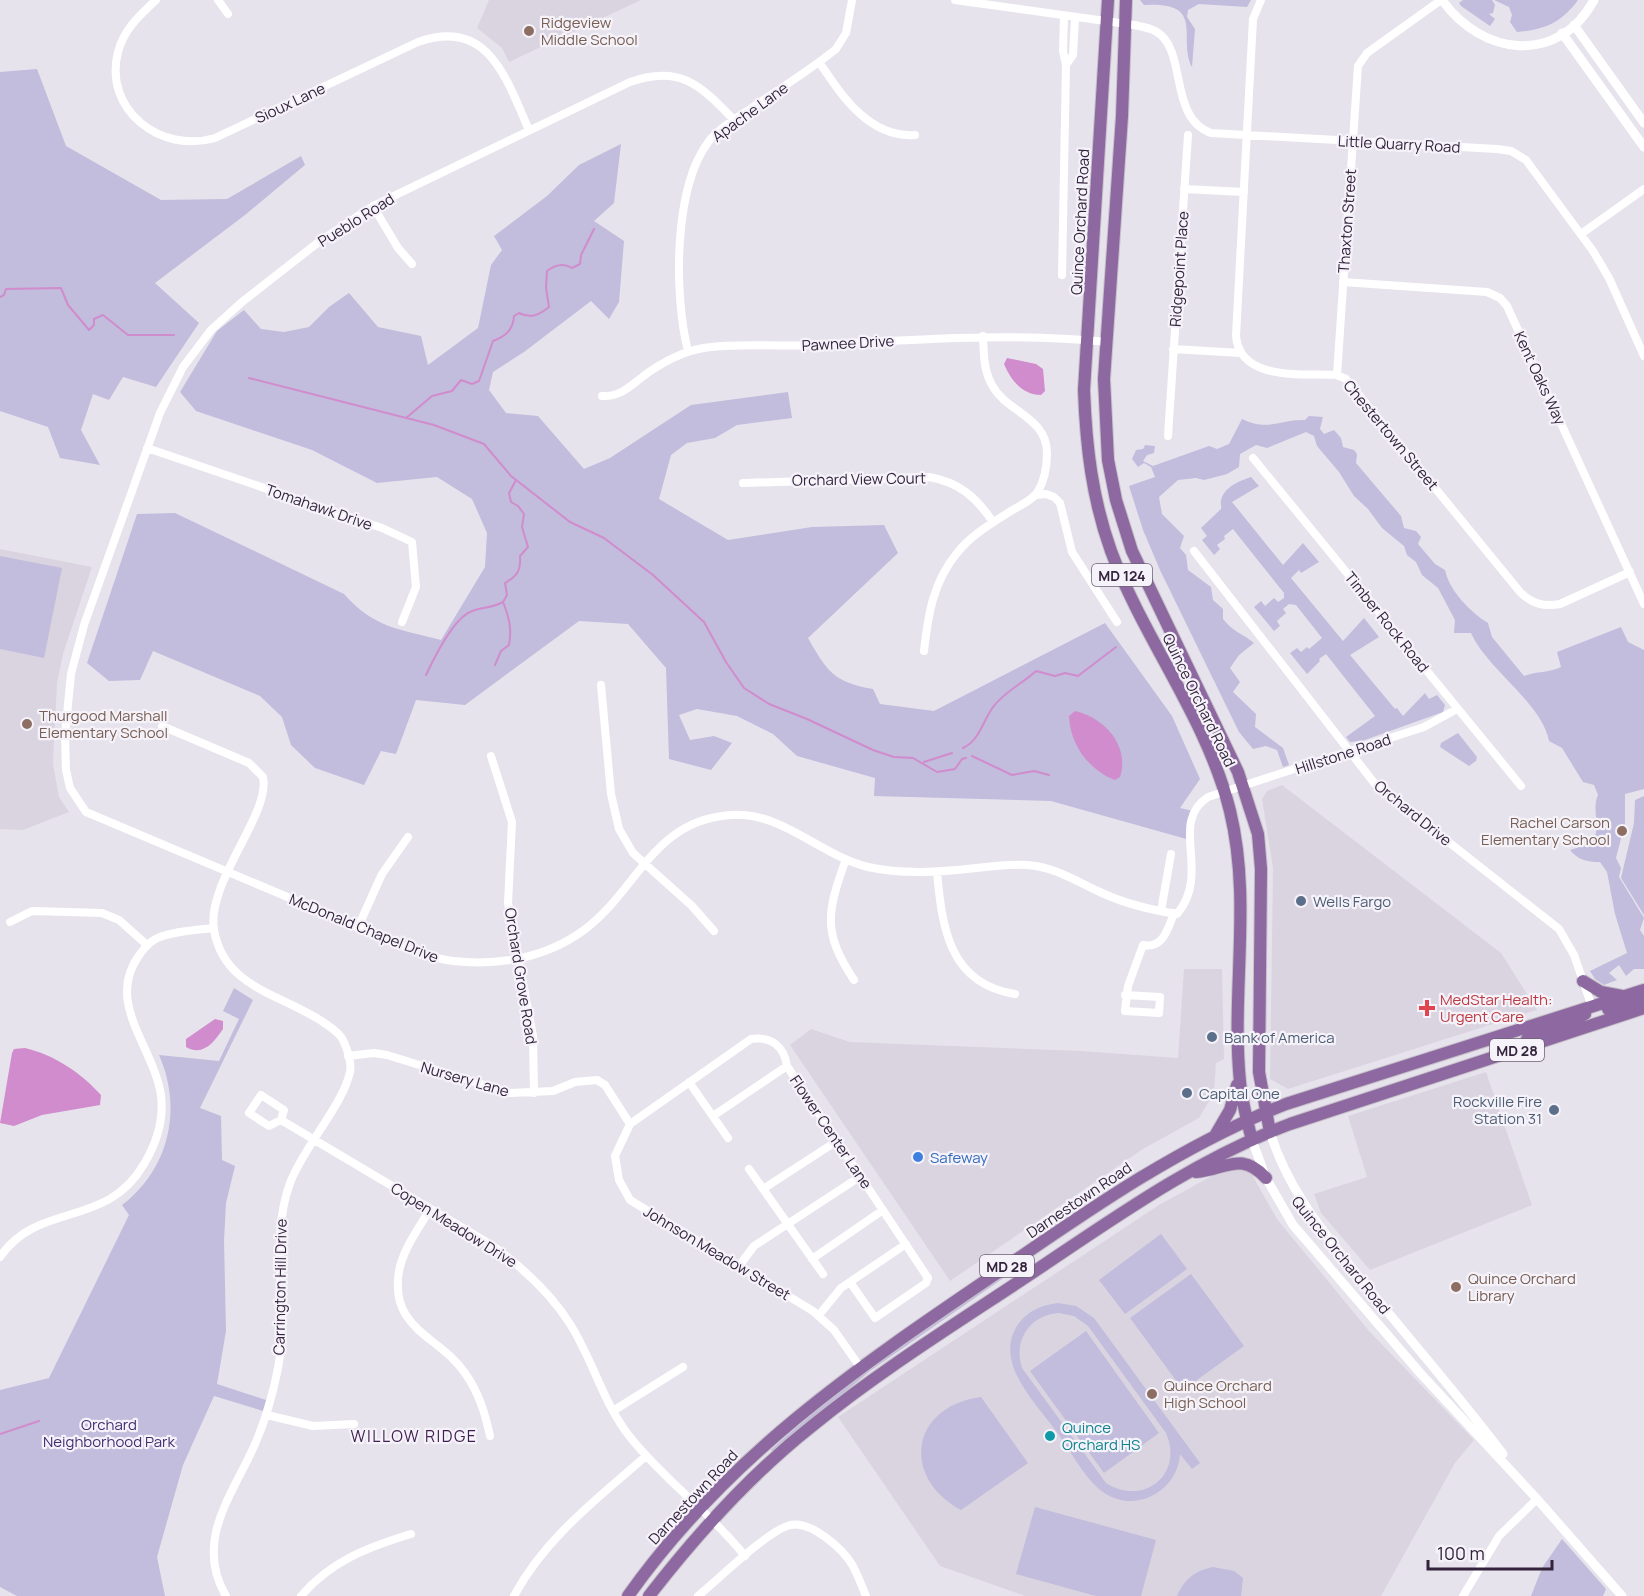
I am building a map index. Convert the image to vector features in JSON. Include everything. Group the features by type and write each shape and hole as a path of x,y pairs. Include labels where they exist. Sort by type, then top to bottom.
{"main road":[{"name":"Quince Orchard Road","path":"1108,0 1084,390 1087,451 1106,535 1127,586 1212,757 1225,792 1241,871 1240,1081 1252,1140"},
{"name":"Quince Orchard Road","path":"1126,0 1122,116 1104,413 1108,460 1124,529 1143,575 1245,787 1259,850 1261,966 1259,1059 1270,1132"},
{"path":"1241,939 1253,959 1261,966"},
{"path":"1583,981 1601,992 1626,996"},
{"name":"Darnestown Road","path":"628,1596 699,1508 784,1426 860,1366 1123,1187 1216,1135 1266,1112 1644,990"},
{"path":"1500,1055 1520,1042 1583,1016 1592,1007 1613,1009 1644,1000"},
{"name":"Darnestown Road","path":"649,1596 712,1519 790,1444 840,1404 1103,1225 1186,1173 1270,1132 1644,1008"},
{"path":"1216,1135 1230,1110 1234,1089 1240,1081"},
{"path":"1186,1173 1206,1171 1236,1162 1259,1171 1266,1178"}],"street":[{"name":"Sioux Lane","path":"156,0 136,19 126,34 118,51 117,75 121,95 134,116 152,131 169,139 191,143 215,138 418,42 446,35 462,36 473,41 490,55 529,130"},
{"path":"218,0 228,14"},
{"name":"Apache Lane","path":"688,351 681,310 681,235 684,201 699,159 710,140 734,120 836,49 846,33 852,0"},
{"name":"Little Quarry Road","path":"955,0 1149,28 1163,38 1186,107 1198,125 1218,134 1511,151 1522,156 1604,267 1644,356"},
{"path":"1241,353 1236,336 1247,136 1254,19 1261,0"},
{"path":"1442,0 1467,28 1497,43 1536,44 1574,25 1594,0"},
{"name":"Thaxton Street","path":"1337,375 1356,74 1361,59 1442,0"},
{"path":"1062,274 1066,65 1063,51 1064,16"},
{"path":"1066,65 1072,55 1075,18"},
{"path":"1574,25 1644,123"},
{"path":"1562,33 1644,147"},
{"path":"819,62 838,90 863,117 882,130 900,136 915,135"},
{"name":"Pueblo Road","path":"123,519 160,413 183,367 211,330 311,248 373,206 630,82 662,74 680,77 702,88 734,120"},
{"name":"Ridgepoint Place","path":"1168,436 1188,135"},
{"name":"Ridgepoint Place","path":"1184,189 1244,192"},
{"path":"1581,234 1644,189"},
{"path":"373,206 398,248 412,264"},
{"name":"Kent Oaks Way","path":"1343,282 1487,292 1500,298 1507,306 1644,604"},
{"path":"924,651 928,619 937,584 958,552 993,522 1035,495 1042,484 1046,465 1047,450 1042,434 1032,419 1006,401 992,385 984,368 983,336"},
{"name":"Pawnee Drive","path":"602,396 614,397 667,361 688,351 712,346 773,347 983,336 1107,342"},
{"name":"Ridgepoint Place","path":"1173,349 1241,353"},
{"name":"Chestertown Street","path":"1241,353 1251,364 1268,371 1337,375 1356,389 1527,598 1541,605 1560,604 1630,572"},
{"name":"Tomahawk Drive","path":"147,448 382,528 412,542 416,587 412,603 402,622"},
{"name":"Timber Rock Road","path":"1253,458 1521,786"},
{"name":"Orchard View Court","path":"743,483 929,477 956,484 971,494 993,522"},
{"path":"1035,495 1046,494 1054,497 1060,503 1072,552 1117,622"},
{"name":"McDonald Chapel Drive","path":"123,519 84,625 71,674 65,735 66,770 70,788 86,812 358,927 450,961 491,964 519,959 554,948 584,930 601,914 663,842 682,827 706,818 733,814 767,819 846,859 892,872 937,872 1007,865 1039,866 1076,879 1127,904 1174,913"},
{"name":"Orchard Drive","path":"1194,551 1350,753 1388,795 1551,920 1568,943 1592,1007"},
{"path":"601,684 614,816 627,844 644,863 692,906 714,931"},
{"name":"Hillstone Road","path":"1225,792 1350,753 1432,724 1457,709"},
{"path":"162,726 249,763 263,777 264,795 227,872 214,910 214,928 220,952 234,972 253,987 315,1016 334,1029 342,1039 348,1056"},
{"name":"Orchard Grove Road","path":"491,756 497,780 509,806 512,822 508,903 533,1036 534,1093"},
{"path":"1125,995 1160,997 1159,1013 1125,1011 1125,995 1143,945 1159,944 1174,913 1185,905 1194,873 1189,822 1193,811 1208,797 1225,792"},
{"path":"358,927 382,874 408,837"},
{"path":"1161,911 1171,854"},
{"path":"846,859 833,894 831,928 834,946 854,980"},
{"path":"937,872 941,916 948,942 954,952 982,983 997,991 1015,993"},
{"path":"10,922 32,911 102,913 119,920 147,945"},
{"path":"0,1257 10,1243 36,1225 90,1210 117,1196 131,1184 154,1146 161,1112 161,1095 126,1000 126,983 133,963 147,945 158,937 214,928"},
{"name":"Flower Center Lane","path":"630,1124 751,1039 768,1039 786,1055 787,1066 906,1244"},
{"name":"Nursery Lane","path":"348,1056 375,1053 387,1055 510,1093 553,1091 575,1082 597,1080 605,1085 630,1124"},
{"name":"Carrington Hill Drive","path":"226,1596 219,1580 214,1549 218,1519 255,1446 267,1415 278,1366 282,1333 279,1236 281,1215 289,1183 350,1071 348,1056"},
{"path":"713,1116 787,1066"},
{"path":"689,1082 728,1138"},
{"path":"261,1095 284,1110 280,1120 269,1126 249,1113 261,1095"},
{"name":"Copen Meadow Drive","path":"280,1120 493,1246 525,1270 552,1298 571,1324 613,1411 646,1456 712,1519 745,1556"},
{"name":"Johnson Meadow Street","path":"630,1124 615,1156 619,1180 630,1200 819,1315 834,1330 860,1366"},
{"name":"Quince Orchard Road","path":"1270,1132 1287,1176 1318,1226 1364,1286 1467,1406 1537,1499"},
{"name":"Quince Orchard Road","path":"1252,1140 1266,1178 1293,1225 1421,1374 1537,1499 1622,1596"},
{"path":"763,1189 837,1141"},
{"path":"749,1169 822,1274"},
{"path":"739,1266 754,1246 861,1176"},
{"path":"430,1209 406,1252 399,1270 398,1288 404,1311 414,1327 453,1357 465,1372 483,1404 490,1436"},
{"path":"812,1258 883,1210"},
{"path":"819,1315 835,1293 850,1282 906,1244 927,1274 926,1283 875,1318 850,1282"},
{"path":"613,1411 683,1367"},
{"path":"267,1415 312,1426 354,1424"},
{"path":"514,1596 526,1574 548,1545 646,1456"},
{"path":"1463,1596 1499,1536 1537,1499"},
{"path":"698,1596 745,1556 787,1526 796,1524 808,1527 841,1551 852,1566 866,1596"},
{"path":"302,1596 317,1579 348,1557 411,1534"}],"shaded area":[{"name":"Ridgeview Middle School","path":"489,0 641,0 509,62 502,48 477,28"},
{"path":"1007,358 1036,364 1043,369 1045,391 1041,395 1029,393 1018,386 1004,364"},
{"name":"Thurgood Marshall Elementary School","path":"0,549 92,567 63,654 57,683 53,764 59,797 69,812 23,830 0,829"},
{"path":"1075,711 1096,720 1112,735 1121,755 1120,777 1115,780 1106,776 1089,763 1083,755 1070,727 1069,716"},
{"path":"1282,785 1501,953 1537,1010 1288,1089 1270,1079 1273,868 1262,799 1267,791"},
{"path":"1184,969 1222,969 1224,1059 1216,1063 1214,1093 1199,1118 1143,1149 950,1281 790,1045 811,1029 850,1042 1081,1051 1178,1058"},
{"path":"215,1019 223,1021 223,1029 212,1043 198,1050 186,1047 186,1039"},
{"path":"25,1048 47,1055 76,1072 101,1095 100,1105 42,1115 14,1126 0,1123 12,1053 14,1049"},
{"path":"1486,1072 1532,1205 1370,1270 1321,1213 1314,1194 1367,1177 1348,1116"},
{"name":"Quince Orchard High School","path":"1238,1166 1251,1173 1277,1219 1369,1331 1474,1440 1455,1463 1381,1596 1025,1596 940,1566 838,1417 1159,1205 1228,1167"}],"green space":[{"path":"1140,0 1251,0 1247,7 1199,4 1188,10 1187,17 1195,29 1192,67 1188,56 1186,24 1183,15 1176,9 1164,5 1144,5"},
{"path":"1463,0 1492,0 1495,5 1493,13 1489,14 1495,19 1490,26 1461,6 1459,3"},
{"path":"1494,0 1578,0 1566,14 1552,24 1517,32 1510,22 1512,15 1509,7"},
{"path":"37,69 66,146 161,200 227,199 301,156 305,165 245,215 155,283 199,323 156,387 123,377 109,400 93,394 81,430 100,465 60,458 48,427 0,411 0,72"},
{"path":"621,144 614,203 594,221 624,241 619,302 609,319 591,301 524,352 493,372 489,390 506,413 538,416 584,469 610,458 691,405 788,392 792,418 737,425 715,438 687,443 671,455 659,499 728,540 812,527 884,525 898,553 808,638 826,667 849,683 873,689 880,704 934,711 1105,623 1172,716 1200,779 1180,808 1193,811 1190,840 1051,801 874,796 875,778 797,756 773,734 737,716 697,709 679,715 690,740 714,736 732,743 711,770 669,759 666,668 628,624 579,621 465,705 416,700 396,754 381,751 364,785 315,768 291,745 282,717 260,696 153,651 140,680 109,681 87,663 137,514 175,513 344,594 377,621 400,630 441,640 485,567 487,533 472,499 437,477 377,483 312,450 196,411 180,392 217,331 244,310 261,329 284,332 309,327 329,307 349,293 378,327 421,336 428,365 478,328 491,265 502,250 494,236 547,196 579,165"},
{"path":"1309,416 1323,417 1320,429 1324,434 1334,430 1341,438 1343,447 1354,450 1357,454 1356,463 1401,516 1404,528 1416,531 1421,537 1418,544 1435,564 1445,570 1447,578 1461,600 1488,623 1492,637 1524,676 1561,667 1557,652 1621,627 1628,642 1644,650 1644,789 1625,794 1625,823 1616,858 1621,868 1619,877 1644,918 1640,930 1644,936 1644,969 1634,969 1626,976 1619,965 1609,973 1617,980 1604,985 1595,979 1590,971 1627,953 1615,914 1607,872 1600,862 1583,860 1570,850 1592,843 1595,837 1598,795 1594,785 1583,782 1562,748 1549,741 1536,713 1489,660 1471,633 1454,633 1455,620 1438,588 1422,575 1416,562 1407,555 1404,546 1382,528 1368,509 1354,496 1339,472 1317,446 1314,436 1306,432 1267,448 1256,445 1240,454 1239,467 1227,474 1204,480 1196,478 1178,480 1159,497 1162,514 1184,536 1180,548 1186,555 1188,570 1211,587 1213,600 1223,609 1223,619 1234,630 1254,643 1239,655 1230,668 1240,682 1233,692 1256,714 1255,727 1283,748 1289,765 1283,767 1277,750 1266,746 1253,749 1239,732 1160,570 1143,530 1129,486 1155,477 1151,467 1144,463 1138,467 1132,459 1136,450 1143,449 1145,445 1155,446 1154,453 1147,455 1143,461 1153,466 1209,446 1217,449 1229,444 1242,419 1267,425 1305,420"},
{"path":"1251,477 1259,486 1232,502 1283,565 1303,543 1319,562 1301,573 1299,570 1291,578 1343,641 1364,618 1379,637 1350,655 1403,716 1425,693 1429,699 1437,695 1445,705 1443,712 1362,741 1350,742 1346,737 1375,716 1326,654 1307,674 1290,653 1297,648 1301,652 1307,647 1309,649 1322,638 1296,605 1289,604 1283,609 1286,613 1277,621 1280,626 1274,631 1254,607 1261,601 1265,606 1274,598 1278,602 1284,598 1284,593 1233,529 1217,545 1220,549 1214,555 1202,540 1207,536 1201,528 1221,509 1221,500 1226,491 1233,485"},
{"path":"0,556 62,568 44,658 0,649"},
{"path":"1458,733 1477,757 1476,761 1469,766 1440,747 1441,743"},
{"path":"1644,796 1644,915 1621,878 1634,823 1635,800"},
{"name":"Orchard Neighborhood Park","path":"234,988 253,1000 200,1108 221,1116 222,1160 235,1166 226,1203 224,1240 226,1331 217,1384 266,1400 263,1411 214,1396 183,1465 157,1557 165,1596 17,1596 0,1587 0,1390 49,1378 129,1215 122,1205 151,1174 161,1156 170,1117 170,1096 159,1055 219,1061 239,1019 223,1011"},
{"path":"1161,1234 1187,1269 1125,1314 1099,1280"},
{"path":"1025,1263 870,1371 773,1452 771,1450 827,1402 885,1358 945,1315"},
{"path":"1191,1274 1244,1346 1183,1390 1130,1318"},
{"path":"1058,1303 1076,1306 1094,1318 1200,1463 1192,1469 1180,1454 1172,1479 1153,1496 1128,1501 1115,1498 1096,1487 1020,1382 1010,1353 1012,1338 1019,1323 1032,1311","holes":["1059,1313 1074,1316 1088,1326 1166,1433 1170,1448 1170,1461 1165,1473 1146,1489 1134,1491 1120,1489 1106,1483 1022,1368 1020,1358 1022,1339 1032,1324 1040,1318"]},
{"path":"1086,1331 1159,1433 1104,1473 1030,1371"},
{"path":"981,1397 1028,1463 961,1510 941,1496 929,1480 922,1462 922,1444 928,1428 940,1414 958,1403"},
{"path":"1035,1507 1156,1540 1141,1596 1096,1596 1016,1574"},
{"path":"1562,1539 1606,1589 1603,1596 1531,1596 1542,1568"},
{"path":"1213,1567 1234,1571 1243,1578 1241,1596 1177,1596 1191,1577"}],"waterway":[{"path":"406,418 432,396 452,391 461,380 472,384 479,381 493,341 508,332 514,316 519,313 527,316 535,315 549,307 546,288 547,271 560,265 572,268 580,264 581,255 594,229"},
{"path":"0,297 4,295 6,289 61,288 68,305 89,330 94,325 94,319 103,315 128,335 174,335"},
{"path":"249,378 434,425 484,444 511,476 570,522 604,538 653,575 704,622 726,662 744,688 769,704 873,750 894,757 913,758 937,772 955,769 962,759 966,758"},
{"path":"495,665 501,651 509,645 510,639 509,623 503,602 507,595 505,583 517,572 520,566 520,556 528,547 522,527 524,514 518,506 511,502 509,493 516,480"},
{"path":"426,675 445,639 458,621 472,611 503,602"},
{"path":"963,748 977,736 989,712 998,701 1036,671 1055,676 1065,673 1078,676 1116,647"},
{"path":"924,762 952,753"},
{"path":"972,756 1012,775 1034,771 1049,775"},
{"path":"0,1434 39,1421"}],"place":[{"name":"Ridgeview Middle School","path":"529,31"},
{"name":"Thurgood Marshall Elementary School","path":"27,724"},
{"name":"Rachel Carson Elementary School","path":"1622,831"},
{"name":"Wells Fargo","path":"1301,901"},
{"name":"MedStar Health: Urgent Care","path":"1427,1008"},
{"name":"Bank of America","path":"1212,1037"},
{"name":"Capital One","path":"1187,1093"},
{"name":"Rockville Fire Station 31","path":"1554,1110"},
{"name":"Safeway","path":"918,1157"},
{"name":"Quince Orchard Library","path":"1456,1287"},
{"name":"Quince Orchard High School","path":"1152,1394"},
{"name":"Quince Orchard HS","path":"1050,1436"}],"district":[{"name":"WILLOW RIDGE","path":"414,1436"}]}
